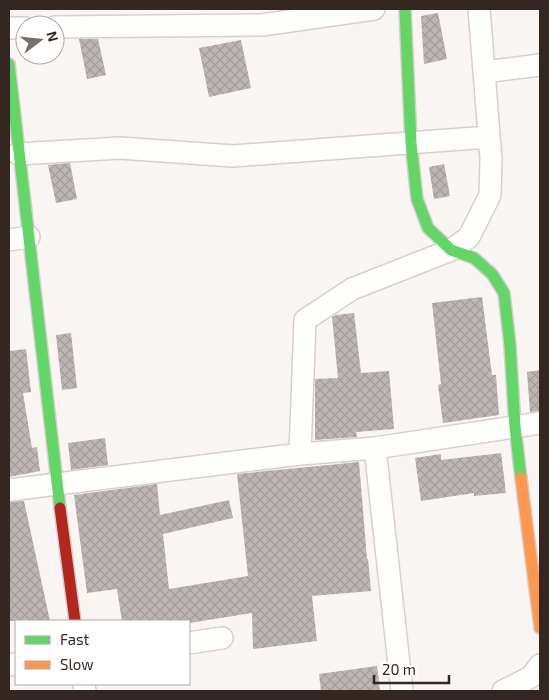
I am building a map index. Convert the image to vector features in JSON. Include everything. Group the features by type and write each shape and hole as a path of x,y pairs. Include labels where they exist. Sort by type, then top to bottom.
{"street":[{"path":"65,27 261,17 374,9"},
{"path":"405,9 411,143 417,199 428,228 451,250 474,258 492,274 504,293 510,345 515,427 540,628"},
{"path":"300,454 305,320 352,289 451,250 469,237 490,195 491,159 479,9"},
{"path":"9,64 11,112 18,154 19,238 57,483 76,620"},
{"path":"484,72 540,65"},
{"path":"18,154 120,148 233,156 489,137"},
{"path":"9,490 300,454 375,448 540,423"},
{"path":"375,448 402,691"},
{"path":"190,643 222,638"},
{"path":"502,691 532,677 540,665"}],"building":[{"path":"438,13 447,59 424,64 421,16"},
{"path":"79,39 98,39 106,75 87,79"},
{"path":"241,40 251,88 209,97 199,48"},
{"path":"70,163 77,199 56,203 48,165"},
{"path":"444,164 450,196 434,199 429,167"},
{"path":"482,297 492,375 496,375 499,415 443,423 438,385 441,384 432,303"},
{"path":"354,313 361,373 389,371 394,429 356,432 357,437 315,440 315,379 338,378 332,317"},
{"path":"71,333 77,388 62,390 56,335"},
{"path":"26,349 31,392 23,393 32,448 37,447 40,471 9,477 9,351"},
{"path":"540,370 540,411 530,412 527,372"},
{"path":"105,438 108,465 71,470 68,443"},
{"path":"501,453 506,493 474,496 474,493 421,501 415,458 441,454 441,460"},
{"path":"359,462 371,591 312,596 317,641 253,649 252,613 190,623 190,620 122,620 117,589 87,593 74,495 157,484 160,515 229,500 233,518 163,534 169,589 248,576 237,474"},
{"path":"24,501 50,620 9,621 9,502"},
{"path":"377,666 380,691 321,691 319,674"}],"traffic: fast":[{"path":"405,9 411,143 417,199 428,228 451,250 474,258 492,274 504,293 521,478"},
{"path":"9,64 60,508"}],"traffic: slow":[{"path":"521,478 540,628"}],"traffic: jam":[{"path":"60,508 75,620"}]}
